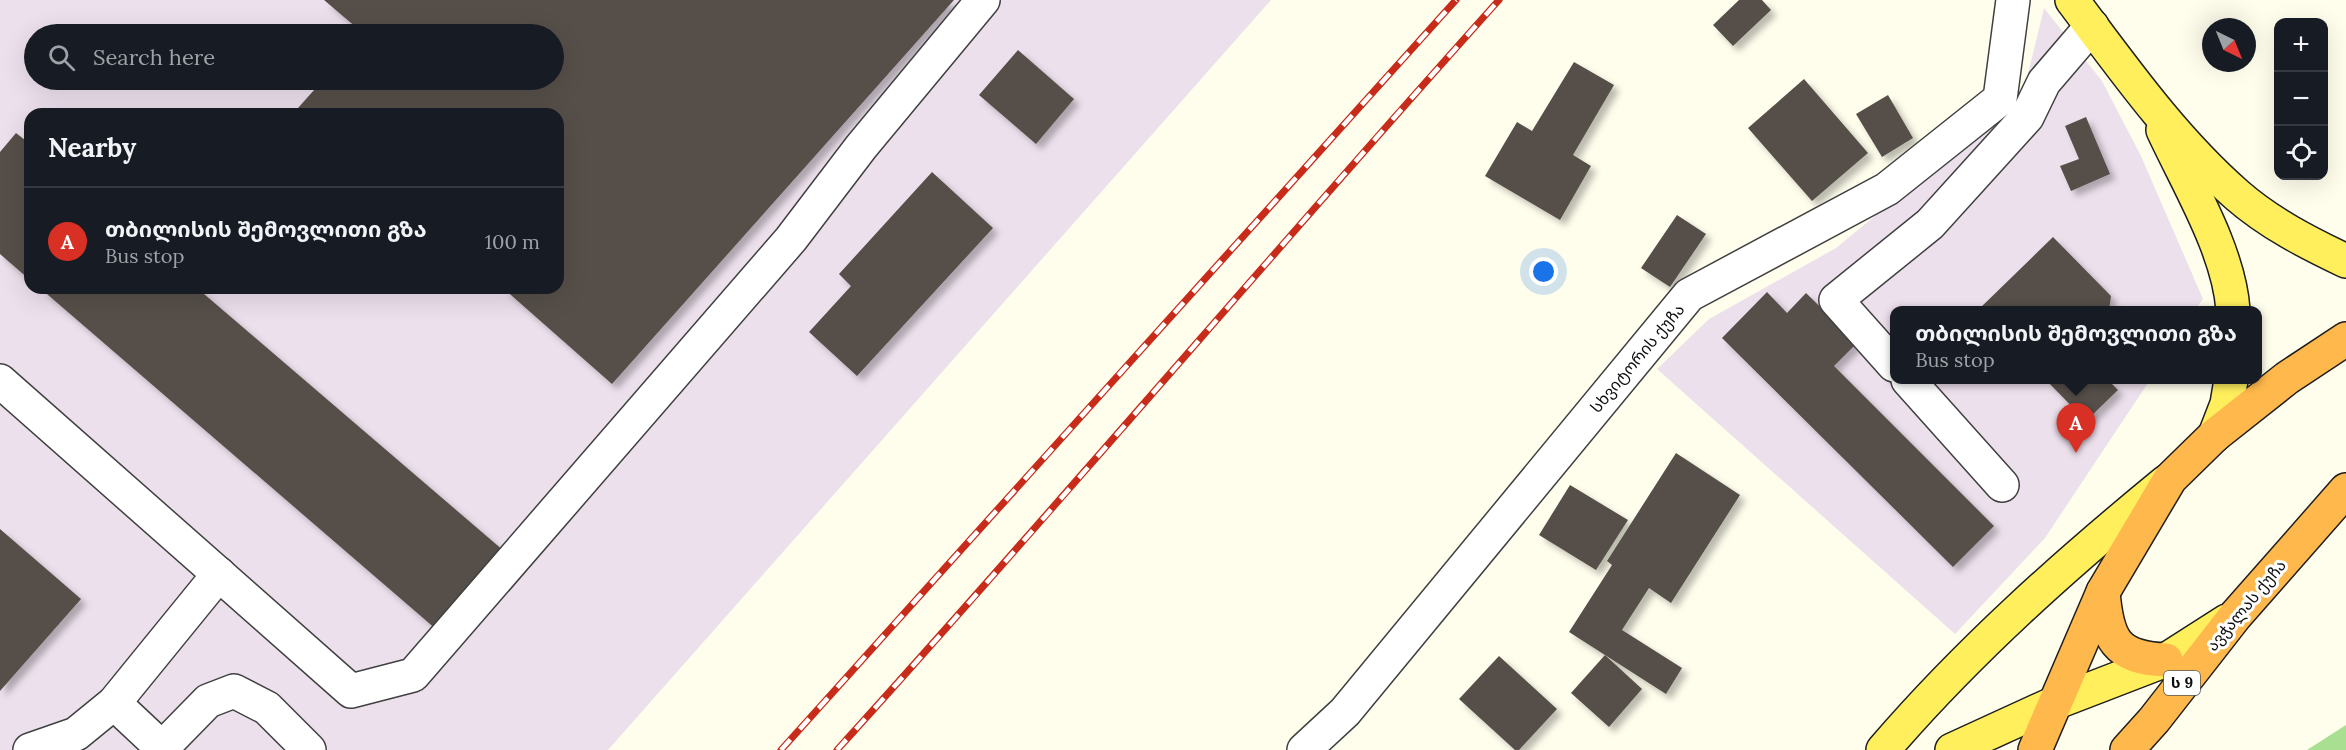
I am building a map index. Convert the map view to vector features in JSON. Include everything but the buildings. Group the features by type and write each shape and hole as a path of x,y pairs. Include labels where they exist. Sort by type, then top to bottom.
{"highway":[{"path":"2035,750 2103,592 2170,479 2215,435 2286,378 2346,339"},
{"name":"ავჭალას ქუჩა","path":"2127,750 2154,720 2236,615 2346,490"},
{"path":"2103,592 2106,621 2112,636 2124,651 2140,659 2166,660"}],"main road":[{"path":"2072,0 2152,107 2237,195 2283,229 2346,261"},
{"path":"2152,107 2212,237 2225,271 2232,306"},
{"path":"2215,435 2227,404 2230,384"},
{"path":"1883,750 1921,705 2070,561 2170,479"},
{"path":"1952,750 2057,702 2166,660 2236,615"}],"street":[{"path":"0,381 351,691 413,675 791,239 861,147 982,0"},
{"name":"სხვიტორის ქუჩა","path":"1304,750 1345,712 1689,295 1887,189 2000,99 2013,0"},
{"path":"1890,361 1836,300 1930,224 2027,117 2044,82 2092,26"},
{"path":"1912,384 2002,484"},
{"path":"30,750 76,734 114,703 219,574"},
{"path":"114,703 161,749 208,701 234,691 267,708 309,750"}],"shaded area":[{"path":"0,0 1271,0 608,750 0,750"},
{"path":"2044,8 2102,81 2141,156 2203,299 2198,306 1890,306 1890,384 2147,384 2045,538 1955,634 1657,369 1709,319 1836,248 2023,94"}],"green space":[{"path":"2346,725 2346,750 2307,750"}],"railway":[{"path":"781,750 1456,0"},
{"path":"837,750 1499,0"}],"place":[{"name":"თბილისის შემოვლითი გზა","path":"2076,453"}]}
